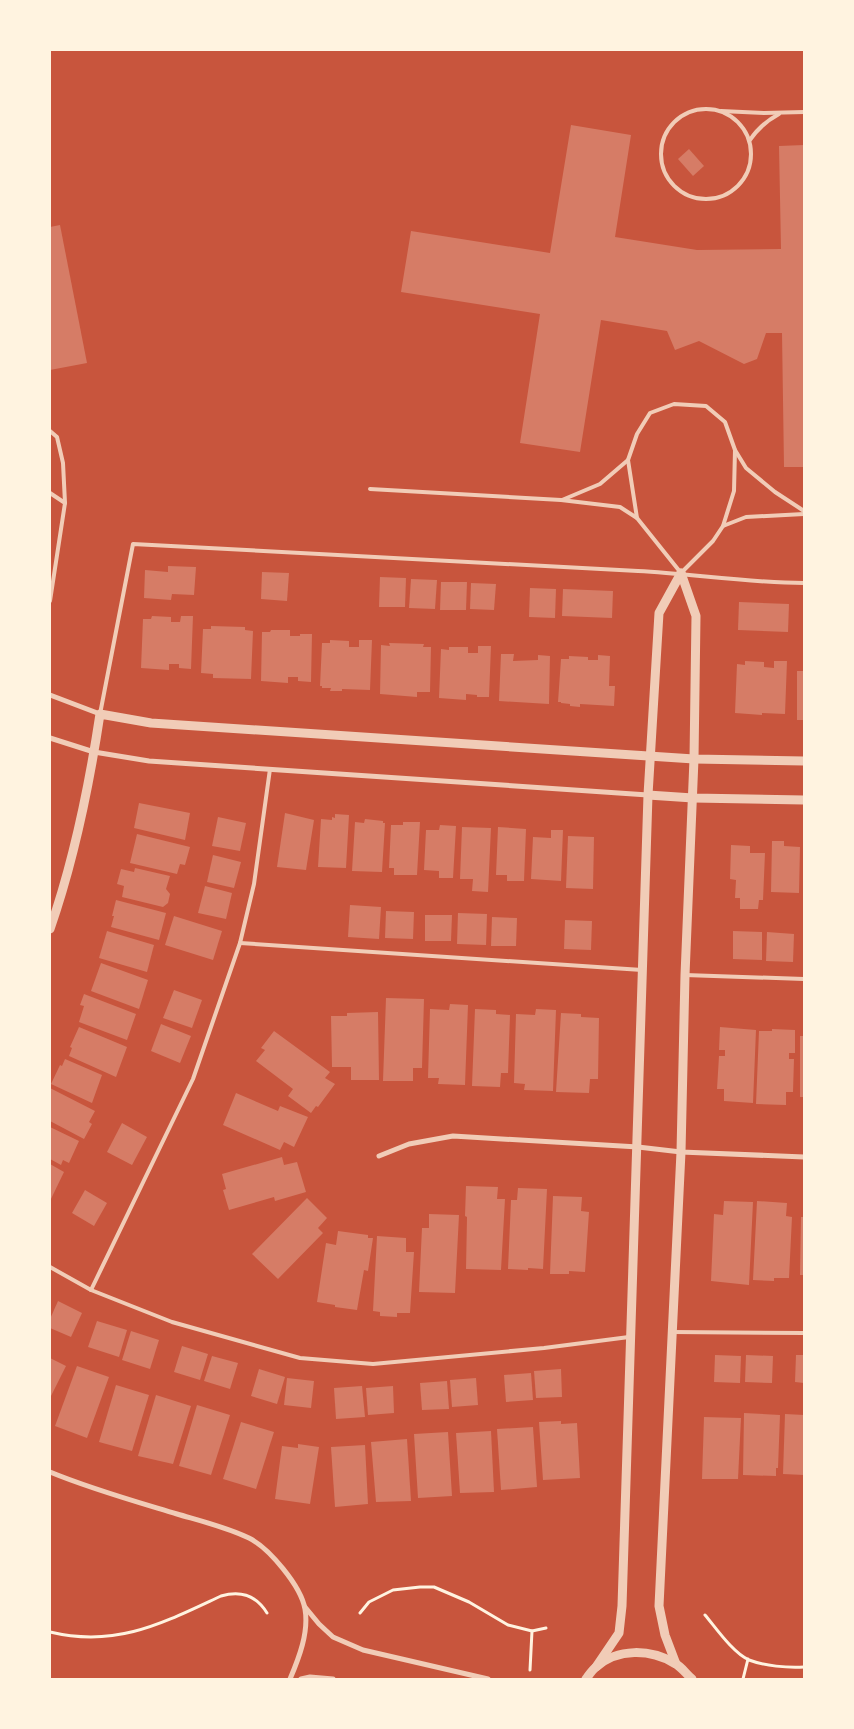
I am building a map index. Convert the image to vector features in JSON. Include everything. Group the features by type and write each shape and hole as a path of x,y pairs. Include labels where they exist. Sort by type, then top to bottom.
{"street":[{"path":"586,1679 619,1633 622,1606 650,756 659,613 681,573"},
{"path":"676,1664 664,1634 659,1606 681,1152 685,975 694,758 696,616 681,573"},
{"path":"50,695 100,714 150,723 650,756 804,761"},
{"path":"50,929 65,885 94,752 100,714"},
{"path":"50,738 94,752 148,761 693,798 804,800"},
{"path":"379,1156 409,1144 453,1136 638,1147 681,1152 804,1157"},
{"path":"50,1472 86,1487 221,1527 250,1539 269,1552 289,1576 305,1606 319,1624 333,1637 363,1650 488,1679"},
{"path":"290,1679 298,1661 303,1638 305,1606"},
{"path":"596,1667 615,1656 636,1652 657,1654 676,1664 692,1679"},
{"path":"301,1679 310,1677 333,1679"}],"lane":[{"path":"719,110 732,117 743,128 750,140 752,156 749,170 742,183 730,193 717,199 702,200 687,196 674,187 666,175 661,161 661,146 666,132 676,120 689,112 704,109 781,113 804,112"},
{"path":"750,140 758,129 781,113"},
{"path":"637,518 628,460 637,434 650,413 674,404 706,406 725,422 735,450 746,468 775,492 804,512"},
{"path":"50,431 57,437 63,463 65,503 50,601"},
{"path":"681,573 713,541 723,526 734,491 735,450"},
{"path":"561,500 600,484 628,460"},
{"path":"370,489 561,500 620,507 637,518 681,573"},
{"path":"50,493 65,503"},
{"path":"723,526 746,516 804,512"},
{"path":"100,714 133,544 681,573 771,583 804,583"},
{"path":"91,1290 193,1079 240,943 254,884 270,769"},
{"path":"240,943 642,970"},
{"path":"685,975 804,979"},
{"path":"50,1267 91,1290 172,1322 300,1358 372,1364 534,1349 632,1337"},
{"path":"672,1332 804,1333"}],"path":[{"path":"360,1613 369,1602 394,1590 434,1587 469,1602 508,1625 532,1631 546,1628"},
{"path":"50,1632 95,1637 132,1633 149,1628 221,1596 232,1593 250,1596 267,1613"},
{"path":"705,1614 730,1644 748,1659 769,1665 804,1667"},
{"path":"530,1670 532,1631"},
{"path":"743,1679 748,1659"}],"building":[{"path":"571,125 631,135 615,237 697,250 781,249 779,146 804,145 804,467 784,467 782,333 766,333 757,359 744,364 699,341 675,350 667,331 601,320 580,452 520,443 540,314 401,292 411,231 550,253"},
{"path":"689,149 704,166 693,176 678,159"},
{"path":"60,225 87,363 50,370 50,227"},
{"path":"168,566 196,567 194,595 172,594 171,600 144,598 145,570 168,572"},
{"path":"262,572 289,573 287,601 261,599"},
{"path":"380,577 406,578 405,607 379,607"},
{"path":"411,579 437,580 435,609 409,608"},
{"path":"441,582 467,582 466,610 440,610"},
{"path":"471,583 496,584 494,610 470,609"},
{"path":"530,588 556,589 555,618 529,617"},
{"path":"563,589 613,591 612,618 562,616"},
{"path":"739,602 789,604 788,632 738,630"},
{"path":"152,616 171,617 171,622 180,622 181,616 193,616 191,669 179,668 179,664 169,664 169,670 141,668 143,619 151,619"},
{"path":"211,626 245,627 245,630 253,631 251,679 213,678 213,674 201,673 203,629 211,629"},
{"path":"271,630 290,630 290,636 312,634 311,682 298,681 298,677 288,677 288,683 261,681 262,632 270,632"},
{"path":"330,640 349,641 349,647 359,647 359,640 372,640 370,690 342,689 342,691 330,691 331,688 322,688 320,686 322,643 330,643"},
{"path":"389,643 424,644 423,647 431,647 430,692 417,692 417,697 380,694 381,645 390,646"},
{"path":"478,646 491,646 489,697 477,697 477,695 466,694 466,700 439,698 441,649 449,650 449,647 468,647 468,653 478,653"},
{"path":"501,654 514,654 513,661 538,660 538,655 550,656 549,704 499,701"},
{"path":"598,655 610,656 609,686 615,686 614,706 580,704 580,707 558,702 561,659 569,659 569,656 588,657 588,660 598,660"},
{"path":"745,661 764,662 764,667 774,668 774,661 787,661 785,714 735,713 737,664 745,665"},
{"path":"797,671 804,671 804,720 797,720"},
{"path":"139,803 190,813 185,840 134,828"},
{"path":"285,813 314,820 306,870 277,867"},
{"path":"335,814 349,815 346,868 318,867 321,819 332,820 332,817 335,818"},
{"path":"218,817 246,823 240,851 212,846"},
{"path":"365,819 383,821 385,823 382,872 352,871 355,822 364,823"},
{"path":"403,822 420,822 417,875 394,875 394,868 389,868 391,825 403,825"},
{"path":"440,825 456,826 453,878 439,878 439,871 424,870 426,830 439,830"},
{"path":"462,827 491,828 488,892 472,891 473,879 460,879"},
{"path":"498,827 526,829 524,881 507,881 507,875 496,875"},
{"path":"551,830 563,830 561,881 531,879 533,837 551,838"},
{"path":"137,834 190,847 185,865 180,864 177,874 130,863"},
{"path":"568,836 594,837 593,889 566,888"},
{"path":"772,841 784,841 784,846 800,847 799,893 771,892"},
{"path":"731,845 750,846 750,853 765,853 763,900 759,900 758,909 740,909 740,898 735,898 736,880 730,879"},
{"path":"213,855 241,862 234,888 207,882"},
{"path":"135,868 170,876 166,889 170,894 168,903 163,907 122,897 124,886 117,884 121,869 134,872"},
{"path":"205,886 232,893 226,919 198,913"},
{"path":"116,900 166,913 159,940 111,927"},
{"path":"350,905 381,907 379,939 348,937"},
{"path":"386,911 414,912 413,939 385,938"},
{"path":"458,913 487,914 486,945 457,944"},
{"path":"425,915 452,915 451,941 425,941"},
{"path":"174,916 222,931 213,960 165,945"},
{"path":"492,917 517,918 516,946 491,946"},
{"path":"565,920 592,921 591,950 564,949"},
{"path":"107,931 154,945 147,972 99,958"},
{"path":"733,931 762,932 762,960 733,959"},
{"path":"767,932 794,934 793,962 766,961"},
{"path":"101,963 148,980 139,1009 91,991"},
{"path":"174,990 202,1000 192,1028 163,1018"},
{"path":"84,994 136,1014 127,1040 79,1022 84,1006 80,1005"},
{"path":"386,998 424,999 422,1068 413,1068 413,1081 383,1081"},
{"path":"450,1004 468,1005 465,1085 438,1084 439,1078 428,1078 430,1009 449,1010"},
{"path":"475,1009 496,1010 496,1014 510,1015 508,1073 501,1073 500,1087 472,1086"},
{"path":"536,1009 556,1010 553,1091 524,1090 525,1084 514,1083 516,1014 535,1015"},
{"path":"378,1012 379,1080 351,1080 351,1067 332,1067 331,1016 347,1016 347,1013"},
{"path":"561,1013 581,1014 581,1017 599,1018 598,1079 590,1079 589,1093 556,1092"},
{"path":"161,1024 191,1036 180,1063 151,1051"},
{"path":"79,1027 127,1047 116,1077 69,1056 72,1048 70,1047"},
{"path":"720,1027 756,1030 753,1103 724,1101 724,1089 717,1089 719,1056 725,1056 725,1050 719,1050"},
{"path":"772,1029 795,1030 795,1053 789,1053 789,1059 794,1059 793,1092 786,1092 786,1105 756,1104 759,1031 772,1031"},
{"path":"274,1031 330,1072 325,1078 335,1084 318,1107 316,1106 311,1113 288,1096 293,1089 256,1061 265,1050 261,1048"},
{"path":"800,1036 804,1036 804,1097 800,1097"},
{"path":"65,1059 102,1075 92,1103 51,1084"},
{"path":"50,1088 95,1111 89,1122 92,1124 84,1139 50,1121"},
{"path":"236,1093 278,1111 280,1106 308,1117 294,1147 284,1142 280,1150 223,1125"},
{"path":"122,1123 147,1137 132,1165 107,1152"},
{"path":"50,1127 79,1141 69,1163 63,1160 61,1165 50,1159"},
{"path":"282,1157 284,1165 297,1162 306,1192 275,1201 274,1197 229,1210 223,1190 226,1189 222,1174"},
{"path":"50,1164 64,1172 50,1201"},
{"path":"466,1186 498,1187 497,1199 505,1199 501,1270 466,1269"},
{"path":"518,1188 547,1189 543,1269 508,1269 511,1200 517,1200"},
{"path":"85,1190 107,1203 94,1226 72,1213"},
{"path":"553,1196 582,1197 581,1211 589,1212 585,1272 569,1271 569,1274 550,1274"},
{"path":"307,1198 327,1218 318,1228 323,1233 278,1279 252,1254"},
{"path":"724,1201 753,1202 749,1285 711,1281 714,1214 723,1215"},
{"path":"757,1201 787,1203 786,1216 792,1217 789,1278 774,1278 774,1281 753,1280"},
{"path":"429,1214 459,1215 455,1293 419,1292 422,1228 429,1228"},
{"path":"801,1217 804,1217 804,1275 800,1275"},
{"path":"338,1231 368,1235 368,1238 373,1238 368,1271 364,1270 357,1310 317,1302 326,1243 336,1245"},
{"path":"377,1236 406,1238 406,1252 414,1252 410,1313 397,1313 397,1317 380,1316 380,1312 373,1311"},
{"path":"58,1301 82,1313 71,1337 50,1328 50,1319"},
{"path":"97,1321 127,1330 119,1357 88,1347"},
{"path":"131,1331 159,1340 150,1369 122,1360"},
{"path":"182,1346 208,1354 200,1380 174,1372"},
{"path":"715,1355 741,1356 740,1383 714,1382"},
{"path":"746,1355 773,1356 772,1383 745,1382"},
{"path":"796,1355 804,1355 804,1383 795,1382"},
{"path":"212,1356 238,1363 230,1389 204,1381"},
{"path":"50,1358 66,1366 50,1398"},
{"path":"77,1366 109,1377 87,1438 55,1426"},
{"path":"259,1369 285,1377 277,1404 251,1396"},
{"path":"561,1369 562,1397 536,1398 534,1371"},
{"path":"531,1373 533,1400 506,1402 504,1375"},
{"path":"287,1378 314,1381 311,1408 284,1405"},
{"path":"476,1378 478,1405 452,1407 450,1380"},
{"path":"447,1381 449,1409 422,1410 420,1383"},
{"path":"116,1385 149,1395 132,1451 99,1442"},
{"path":"362,1386 365,1417 336,1419 334,1388"},
{"path":"393,1386 394,1413 368,1415 366,1388"},
{"path":"156,1395 191,1406 173,1464 138,1456"},
{"path":"197,1405 230,1415 211,1475 179,1466"},
{"path":"744,1413 780,1415 776,1476 743,1475"},
{"path":"785,1414 804,1415 804,1475 783,1474"},
{"path":"704,1417 741,1418 738,1479 702,1479"},
{"path":"561,1421 561,1424 577,1423 580,1478 543,1480 539,1422"},
{"path":"241,1422 274,1432 256,1489 223,1479"},
{"path":"533,1427 537,1487 501,1490 497,1429"},
{"path":"491,1431 494,1492 460,1493 456,1433"},
{"path":"448,1432 452,1496 418,1498 414,1434"},
{"path":"407,1439 411,1501 376,1502 371,1442"},
{"path":"298,1444 319,1447 310,1504 275,1499 282,1446 298,1448"},
{"path":"365,1445 368,1504 335,1507 331,1447"}]}
